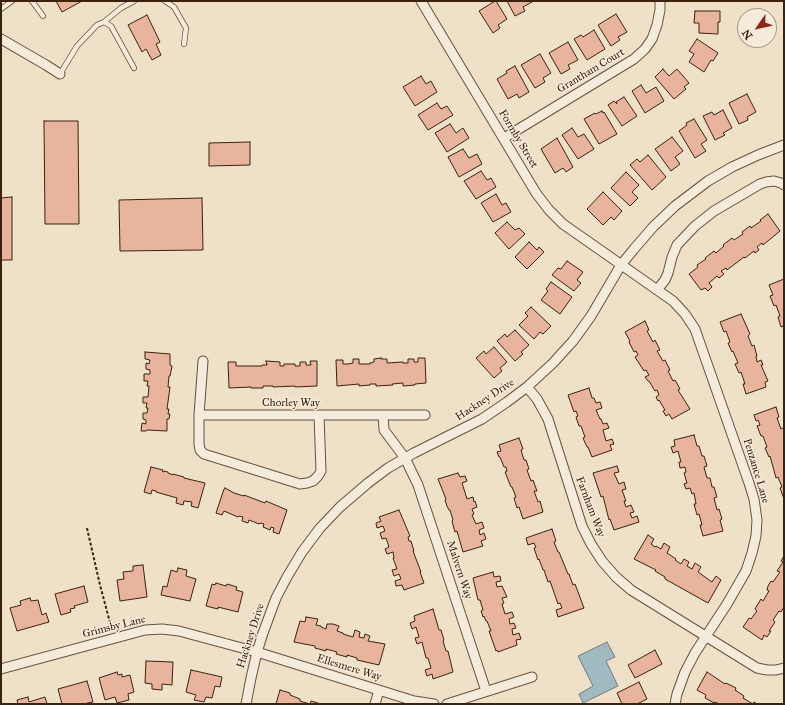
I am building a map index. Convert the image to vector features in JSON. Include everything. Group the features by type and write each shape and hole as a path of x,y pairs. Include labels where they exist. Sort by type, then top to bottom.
{"street":[{"name":"Formby Street","path":"421,1 536,194 563,224 621,266"},
{"name":"Grantham Court","path":"504,138 634,59 645,49 652,39 658,25 660,1"},
{"path":"1,39 60,74"},
{"name":"Hackney Drive","path":"246,704 257,652 276,598 287,577 307,546 320,528 340,507 388,468 404,458 482,419 527,387 553,363 573,341 591,316 621,266 634,249 675,206 732,167 758,154 784,145"},
{"path":"657,290 668,273 676,245 695,226 714,211 760,184 774,182 784,185"},
{"name":"Penzance Lane","path":"621,266 673,301 685,314 695,329 749,483 754,499 757,520 756,536 746,570 727,604 695,653 685,672 675,704"},
{"path":"203,361 199,415 200,450 204,454 300,484 313,481 321,470 319,415"},
{"name":"Farnham Way","path":"527,387 537,399 548,419 582,526 602,562 631,590 757,668 767,670 784,668"},
{"name":"Chorley Way","path":"199,415 426,415"},
{"path":"382,415 384,430 404,458"},
{"name":"Malvern Way","path":"404,458 418,485 486,691"},
{"name":"Grimsby Lane","path":"1,669 145,630 162,629 179,631 257,652"},
{"name":"Ellesmere Way","path":"257,652 414,701 434,704"},
{"path":"447,704 532,677"},
{"path":"375,704 379,690"}],"lane":[{"path":"1,9 12,1"},
{"path":"32,1 43,16"},
{"path":"60,74 77,46 97,25 104,22 121,8 134,1"},
{"path":"165,1 174,7 186,28 184,44"},
{"path":"104,22 111,26 134,68"}],"path":[{"path":"87,528 114,638"}],"water":[{"path":"607,642 615,657 606,661 618,686 583,703 579,694 593,686 578,656"}],"building":[{"path":"56,1 82,1 62,12"},
{"path":"495,1 507,19 498,25 500,28 493,33 479,11"},
{"path":"507,1 532,2 523,7 525,11 515,16"},
{"path":"695,11 720,11 718,34 699,33 699,23 694,23"},
{"path":"616,14 627,32 618,37 620,40 611,46 598,25"},
{"path":"147,15 160,42 156,44 161,55 152,60 146,49 142,52 128,25"},
{"path":"594,30 605,49 587,60 574,39 581,35 583,37"},
{"path":"697,39 718,53 713,61 711,60 704,72 689,62 694,54 689,51"},
{"path":"568,42 578,60 568,65 570,69 561,74 549,53"},
{"path":"540,54 551,73 543,78 545,82 535,88 521,65"},
{"path":"515,66 529,92 519,98 517,94 508,99 497,79 507,73 506,71"},
{"path":"663,69 669,76 677,69 689,83 684,87 686,89 674,99 655,77"},
{"path":"421,76 426,84 431,81 437,92 415,106 403,87"},
{"path":"641,85 646,93 656,87 664,101 645,113 632,91"},
{"path":"747,94 756,112 747,117 748,120 739,124 729,103"},
{"path":"624,97 637,116 622,126 608,105 614,101 617,104 616,102"},
{"path":"437,103 441,109 447,106 453,115 428,130 418,115"},
{"path":"723,110 732,128 723,133 725,135 715,140 703,116 712,112 714,115"},
{"path":"602,111 617,134 599,144 584,119"},
{"path":"694,119 707,140 701,144 706,151 695,158 679,131 687,125 686,123"},
{"path":"44,121 78,121 79,224 45,224"},
{"path":"450,124 456,133 463,128 469,138 447,152 435,133"},
{"path":"572,128 578,137 584,134 594,149 578,159 562,135"},
{"path":"672,137 683,151 675,157 680,164 671,171 655,149"},
{"path":"557,138 573,167 566,172 563,168 555,173 541,149"},
{"path":"250,142 250,165 209,166 209,143"},
{"path":"463,149 469,158 477,154 482,164 459,177 448,157"},
{"path":"648,155 666,177 652,190 630,165 637,159 640,162"},
{"path":"481,171 487,180 491,178 496,187 476,199 464,181"},
{"path":"626,172 639,185 632,192 638,198 630,206 611,188"},
{"path":"603,192 622,211 614,220 611,217 603,225 587,209"},
{"path":"496,194 502,205 506,203 511,212 493,222 481,203"},
{"path":"12,197 12,260 1,260 1,198"},
{"path":"202,198 203,250 120,251 119,200"},
{"path":"768,214 780,231 763,245 762,243 757,247 759,250 755,253 754,251 727,270 726,268 721,271 724,274 719,278 717,276 709,283 712,287 708,291 705,288 701,290 689,274 698,267 697,265 714,251 716,253 732,238 734,240 743,234 742,232 750,226 751,228"},
{"path":"507,222 515,230 519,228 525,234 509,249 495,233"},
{"path":"529,242 537,250 539,247 544,252 527,269 515,257"},
{"path":"567,261 583,272 577,280 581,283 574,291 552,275 558,268 561,269"},
{"path":"784,279 784,328 783,326 781,327 778,317 780,316 776,305 774,306 770,296 773,295 769,285"},
{"path":"551,282 572,297 560,314 541,300 548,291 546,289"},
{"path":"531,307 551,326 543,334 540,332 534,339 519,325 528,316 525,313"},
{"path":"741,314 750,334 748,336 752,346 754,345 757,362 761,360 763,365 761,365 768,381 765,382 766,387 746,394 743,384 745,384 741,372 739,373 735,364 738,363 728,343 730,342 726,331 724,332 720,322"},
{"path":"645,321 649,330 647,331 653,342 655,340 660,350 657,351 663,361 665,360 673,381 675,380 680,389 678,390 690,409 672,419 669,414 666,416 663,411 665,410 656,397 659,395 657,390 655,391 645,377 649,375 646,370 644,371 635,357 638,355 636,351 634,352 625,332"},
{"path":"515,330 529,345 521,352 523,354 515,361 497,341 505,334 507,337"},
{"path":"494,347 507,362 500,368 502,371 494,378 476,358 484,351 486,354"},
{"path":"145,352 170,354 170,365 172,366 168,387 170,387 167,409 169,409 168,414 170,414 169,419 167,419 167,431 141,431 142,423 146,424 146,420 143,419 143,413 147,413 148,408 146,408 147,403 143,403 143,397 148,397 149,386 147,386 148,381 144,381 144,374 150,374 150,370 146,369 146,363 149,364 150,360 145,359"},
{"path":"418,358 425,358 426,383 403,386 403,383 376,386 376,384 370,384 359,386 359,384 337,386 336,360 343,360 343,364 348,364 353,363 353,359 359,359 359,364 370,364 374,362 374,359 387,359 387,363 408,363 408,359 414,359 414,362 418,362"},
{"path":"266,361 280,362 280,366 284,366 284,364 295,364 295,366 300,366 300,362 306,362 306,365 311,365 310,361 317,361 317,386 263,386 263,388 229,388 228,362 236,362 236,366 262,366 267,365"},
{"path":"589,388 592,398 594,398 596,403 600,402 602,408 596,410 600,419 603,424 607,423 609,428 603,430 606,441 612,439 614,444 610,445 612,450 592,457 583,438 585,437 576,417 578,416 576,411 574,412 568,395"},
{"path":"776,407 779,417 777,418 781,429 783,428 784,430 784,499 780,488 782,487 778,477 776,478 770,456 769,457 765,448 767,447 763,436 761,436 757,426 760,425 758,420 756,421 754,415"},
{"path":"694,435 697,446 699,446 702,456 704,456 707,466 704,467 707,478 710,478 712,487 714,487 717,497 714,498 717,510 719,509 722,519 720,520 723,531 703,536 699,514 697,515 694,504 696,504 694,493 692,494 690,488 686,489 684,484 687,483 684,473 686,472 685,467 680,468 679,462 681,462 678,451 673,453 671,447 675,446 674,440"},
{"path":"519,438 523,449 521,450 524,460 526,460 529,469 527,470 531,481 533,480 537,491 534,491 538,502 540,501 543,512 523,519 519,507 517,508 514,498 516,497 505,472 507,471 506,467 504,467 497,452 501,451 499,445"},
{"path":"617,466 619,472 614,473 619,484 624,482 626,489 622,490 626,501 624,501 626,507 631,505 634,512 630,513 632,518 637,516 639,522 614,530 610,519 609,520 603,496 601,497 593,473"},
{"path":"151,467 163,470 162,471 173,475 205,483 198,508 191,506 192,502 184,501 183,505 176,503 177,498 156,491 152,490 151,494 144,492"},
{"path":"458,473 460,477 465,476 467,481 462,483 467,499 473,497 477,507 472,509 474,514 472,515 476,524 482,522 484,528 479,530 480,535 484,533 486,539 481,541 483,546 463,552 457,531 455,532 450,510 447,506 446,499 438,479"},
{"path":"225,488 234,493 265,503 266,501 287,510 279,534 273,532 274,528 271,527 270,530 263,527 264,524 259,524 249,520 248,523 242,521 243,517 238,517 224,511 222,515 216,513"},
{"path":"399,510 410,536 408,537 409,541 411,541 424,583 404,590 402,585 396,586 395,581 401,579 399,574 394,576 392,570 397,569 393,558 393,552 387,554 385,549 389,547 386,538 382,539 380,533 385,531 383,526 377,528 376,523 381,521 379,517"},
{"path":"552,529 556,541 554,542 558,552 573,585 575,584 584,608 558,617 556,610 562,608 560,603 558,604 550,581 548,582 539,559 538,560 534,543 528,545 526,538"},
{"path":"648,535 654,539 651,544 655,547 656,546 661,549 664,543 670,547 667,553 681,564 684,559 689,562 687,566 692,569 695,563 701,567 698,572 712,582 716,576 721,580 708,603 665,579 665,577 655,571 656,570 634,559"},
{"path":"784,556 784,607 781,612 779,611 773,620 775,622 767,637 764,635 762,640 743,627 749,618 751,619 757,611 755,609 761,599 763,601 769,591 767,590 768,586 780,572 777,571 783,562 781,561"},
{"path":"143,565 147,597 120,601 117,580 124,579 123,572 133,571 133,566"},
{"path":"178,568 187,570 186,576 196,579 190,601 161,595 163,586 167,587 171,570 177,572"},
{"path":"493,572 494,577 500,576 501,581 496,582 497,587 502,586 507,597 502,598 505,614 512,612 514,617 509,619 510,624 514,623 516,628 512,629 513,635 519,633 521,639 516,640 517,645 498,652 497,650 496,651 487,621 484,616 483,617 481,611 483,610 480,600 478,600 473,578"},
{"path":"216,583 237,587 236,590 243,592 238,612 218,607 218,609 206,606 212,584 215,585"},
{"path":"84,586 88,602 74,606 75,608 70,609 71,612 61,615 55,594"},
{"path":"30,598 31,601 38,600 42,615 46,613 49,622 17,631 10,608 21,605 20,601"},
{"path":"433,609 439,630 441,630 446,651 448,651 453,672 433,679 432,674 427,676 425,670 431,668 428,658 426,658 422,642 417,644 415,638 419,637 416,627 412,629 410,623 415,621 414,616"},
{"path":"306,617 318,619 316,625 326,629 327,624 333,624 339,626 337,631 343,634 353,637 355,630 360,632 359,637 364,638 365,634 370,636 368,641 385,644 379,665 357,660 357,658 347,655 347,657 336,654 337,652 326,649 326,651 315,648 315,646 294,642 300,621 305,622"},
{"path":"655,650 662,664 635,678 628,665"},
{"path":"146,661 173,662 172,685 162,684 162,690 152,689 152,684 145,683"},
{"path":"191,670 222,677 220,687 215,686 212,698 206,697 204,702 194,700 196,695 186,692"},
{"path":"117,672 118,675 122,674 122,677 130,675 134,692 128,694 129,700 117,703 115,697 105,700 99,678"},
{"path":"707,672 725,684 726,683 736,688 735,690 744,696 743,698 753,704 719,704 705,698 706,695 697,690"},
{"path":"87,681 93,702 87,703 88,704 62,704 58,689"},
{"path":"639,682 647,699 637,704 622,704 617,693"},
{"path":"280,690 290,693 290,695 300,699 300,701 310,704 276,704"},
{"path":"28,697 29,702 45,697 47,704 18,704 17,700"},
{"path":"311,701 321,704 310,704"}]}
